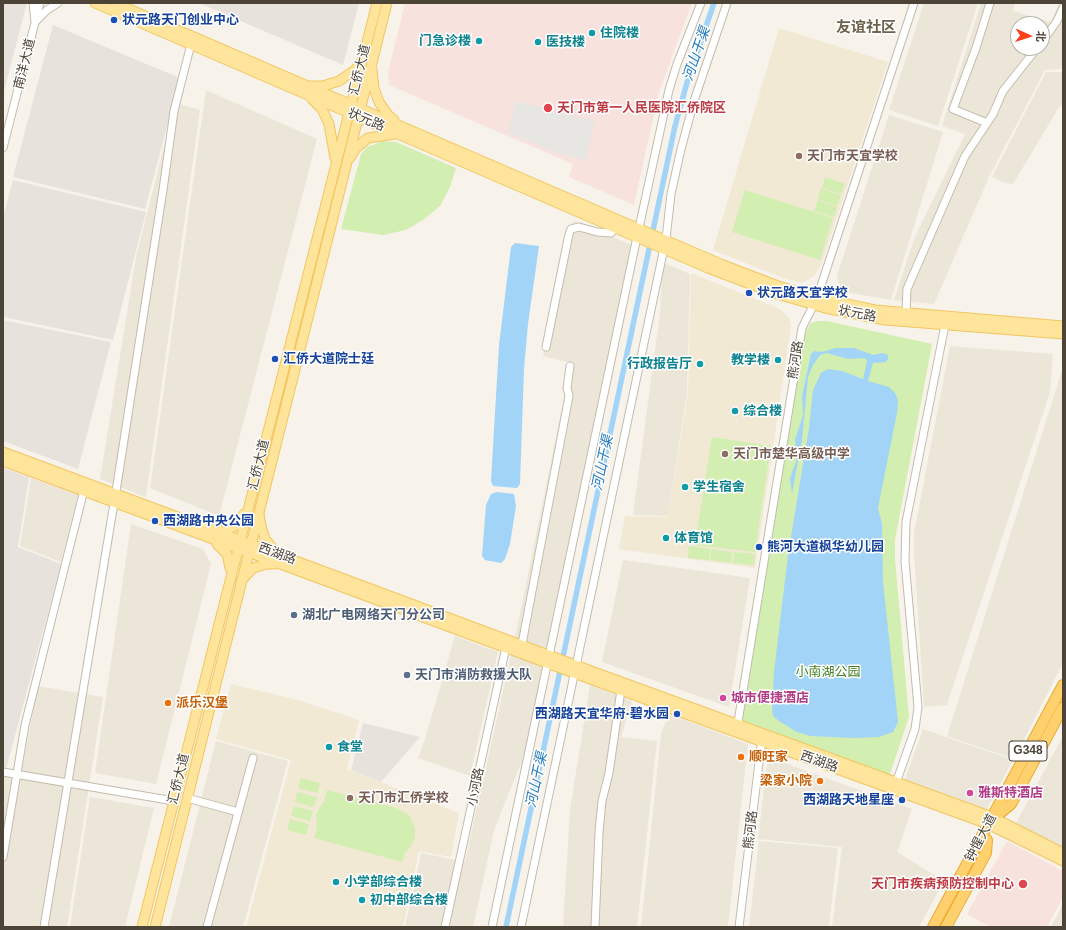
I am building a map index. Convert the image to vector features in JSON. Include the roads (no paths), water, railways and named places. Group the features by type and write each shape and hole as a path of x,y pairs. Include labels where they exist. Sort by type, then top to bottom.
{"highway":[{"path":"995,818 997,798 1063,675"},
{"name":"钟惺大道","path":"940,927 1063,685"},
{"name":"钟惺大道","path":"995,818 1063,696"},
{"path":"995,818 1011,804 1063,707"},
{"path":"927,927 969,848 984,839 986,853 946,927"},
{"name":"钟惺大道","path":"933,927 984,839"}],"main road":[{"name":"状元路","path":"95,3 191,44 306,90"},
{"name":"状元路","path":"115,3 306,90 639,231 663,243 815,301 880,319 1063,334"},
{"name":"汇侨大道","path":"155,927 259,508 367,60 377,3"},
{"name":"汇侨大道","path":"367,60 387,3"},
{"path":"367,60 379,102 400,130 376,136 362,142 340,167 330,124 322,109 306,90 339,81 367,60"},
{"name":"状元路","path":"400,130 616,228 639,231"},
{"name":"汇侨大道","path":"142,927 248,505 340,167"},
{"name":"状元路","path":"815,301 906,314 1063,326"},
{"name":"西湖路","path":"3,452 114,498 283,561 506,648 549,659"},
{"name":"西湖路","path":"3,461 84,490 114,498"},
{"path":"207,533 224,530 235,526 242,517 248,505"},
{"path":"240,582 253,568 259,565 283,561 265,539 261,526 259,508"},
{"path":"207,533 227,554 230,566 230,578"},
{"name":"西湖路","path":"283,561 522,644 549,659"},
{"path":"549,659 573,668"},
{"name":"西湖路","path":"573,668 621,690 737,728"},
{"name":"西湖路","path":"573,668 762,738 995,818 1063,861"},
{"name":"西湖路","path":"762,738 995,818 1063,853"}],"street":[{"path":"33,3 35,22"},
{"name":"南洋大道","path":"3,148 40,3"},
{"path":"35,22 47,10 58,3"},
{"path":"492,927 669,90 677,64 701,3"},
{"path":"521,927 573,668 663,243 671,194 681,149 694,101 727,3"},
{"name":"熊河路","path":"737,728 800,336 805,319 815,301 914,3"},
{"path":"987,123 953,108 976,48 990,3"},
{"path":"1050,31 1057,21 1063,8"},
{"path":"44,927 114,498 163,190 174,110 191,44"},
{"path":"906,314 907,289 914,270 965,156 993,114 1003,91 1031,56"},
{"path":"546,347 571,229 579,227 597,232 611,233 616,228"},
{"path":"896,783 917,722 918,706 905,561 906,522 945,325"},
{"path":"522,644 569,396 567,388 570,366"},
{"path":"3,857 25,725 84,490"},
{"name":"小河路","path":"445,927 506,648"},
{"path":"595,927 599,832 602,801 609,773 621,690"},
{"name":"熊河路","path":"739,927 762,738"},
{"path":"207,927 253,758"},
{"path":"3,772 174,801"},
{"path":"187,798 238,812"}],"water":[{"path":"515,243 539,246 528,324 524,369 520,484 517,488 493,486 491,481 499,345 511,247"},
{"name":"小南湖公园","path":"836,348 854,348 873,355 883,353 888,355 886,362 873,363 868,381 889,387 895,393 898,400 897,413 878,508 882,524 883,582 898,722 893,732 879,737 853,738 810,736 797,732 779,721 773,716 772,710 774,672 788,555 809,428 813,390 821,373 828,369 842,371 863,379 867,361 865,358 848,359 827,353 820,355 813,365 808,377 802,440 792,494 790,478 797,459 795,440 803,415 802,396 811,354 814,351 822,352"},
{"path":"497,492 514,494 516,506 510,544 505,559 501,563 485,560 482,556 486,505 491,494"}],"waterway":[{"name":"河山干渠","path":"506,927 675,126 688,79 714,3"}],"place":[{"name":"状元路天门创业中心","path":"114,20"},
{"name":"住院楼","path":"592,33"},
{"name":"门急诊楼","path":"479,41"},
{"name":"医技楼","path":"538,42"},
{"name":"天门市第一人民医院汇侨院区","path":"548,108"},
{"name":"天门市天宜学校","path":"799,156"},
{"name":"状元路天宜学校","path":"749,293"},
{"name":"汇侨大道院士廷","path":"275,359"},
{"name":"教学楼","path":"778,360"},
{"name":"行政报告厅","path":"700,364"},
{"name":"综合楼","path":"735,411"},
{"name":"天门市楚华高级中学","path":"725,454"},
{"name":"学生宿舍","path":"685,487"},
{"name":"西湖路中央公园","path":"155,521"},
{"name":"体育馆","path":"666,538"},
{"name":"熊河大道枫华幼儿园","path":"759,547"},
{"name":"湖北广电网络天门分公司","path":"294,615"},
{"name":"天门市消防救援大队","path":"407,675"},
{"name":"城市便捷酒店","path":"723,698"},
{"name":"派乐汉堡","path":"168,703"},
{"name":"西湖路天宜华府·碧水园","path":"677,714"},
{"name":"食堂","path":"329,747"},
{"name":"顺旺家","path":"741,757"},
{"name":"梁家小院","path":"820,781"},
{"name":"雅斯特酒店","path":"970,793"},
{"name":"天门市汇侨学校","path":"350,798"},
{"name":"西湖路天地星座","path":"902,800"},
{"name":"小学部综合楼","path":"336,882"},
{"name":"天门市疾病预防控制中心","path":"1023,884"},
{"name":"初中部综合楼","path":"362,900"}],"district":[{"name":"友谊社区","path":"866,28"}]}
